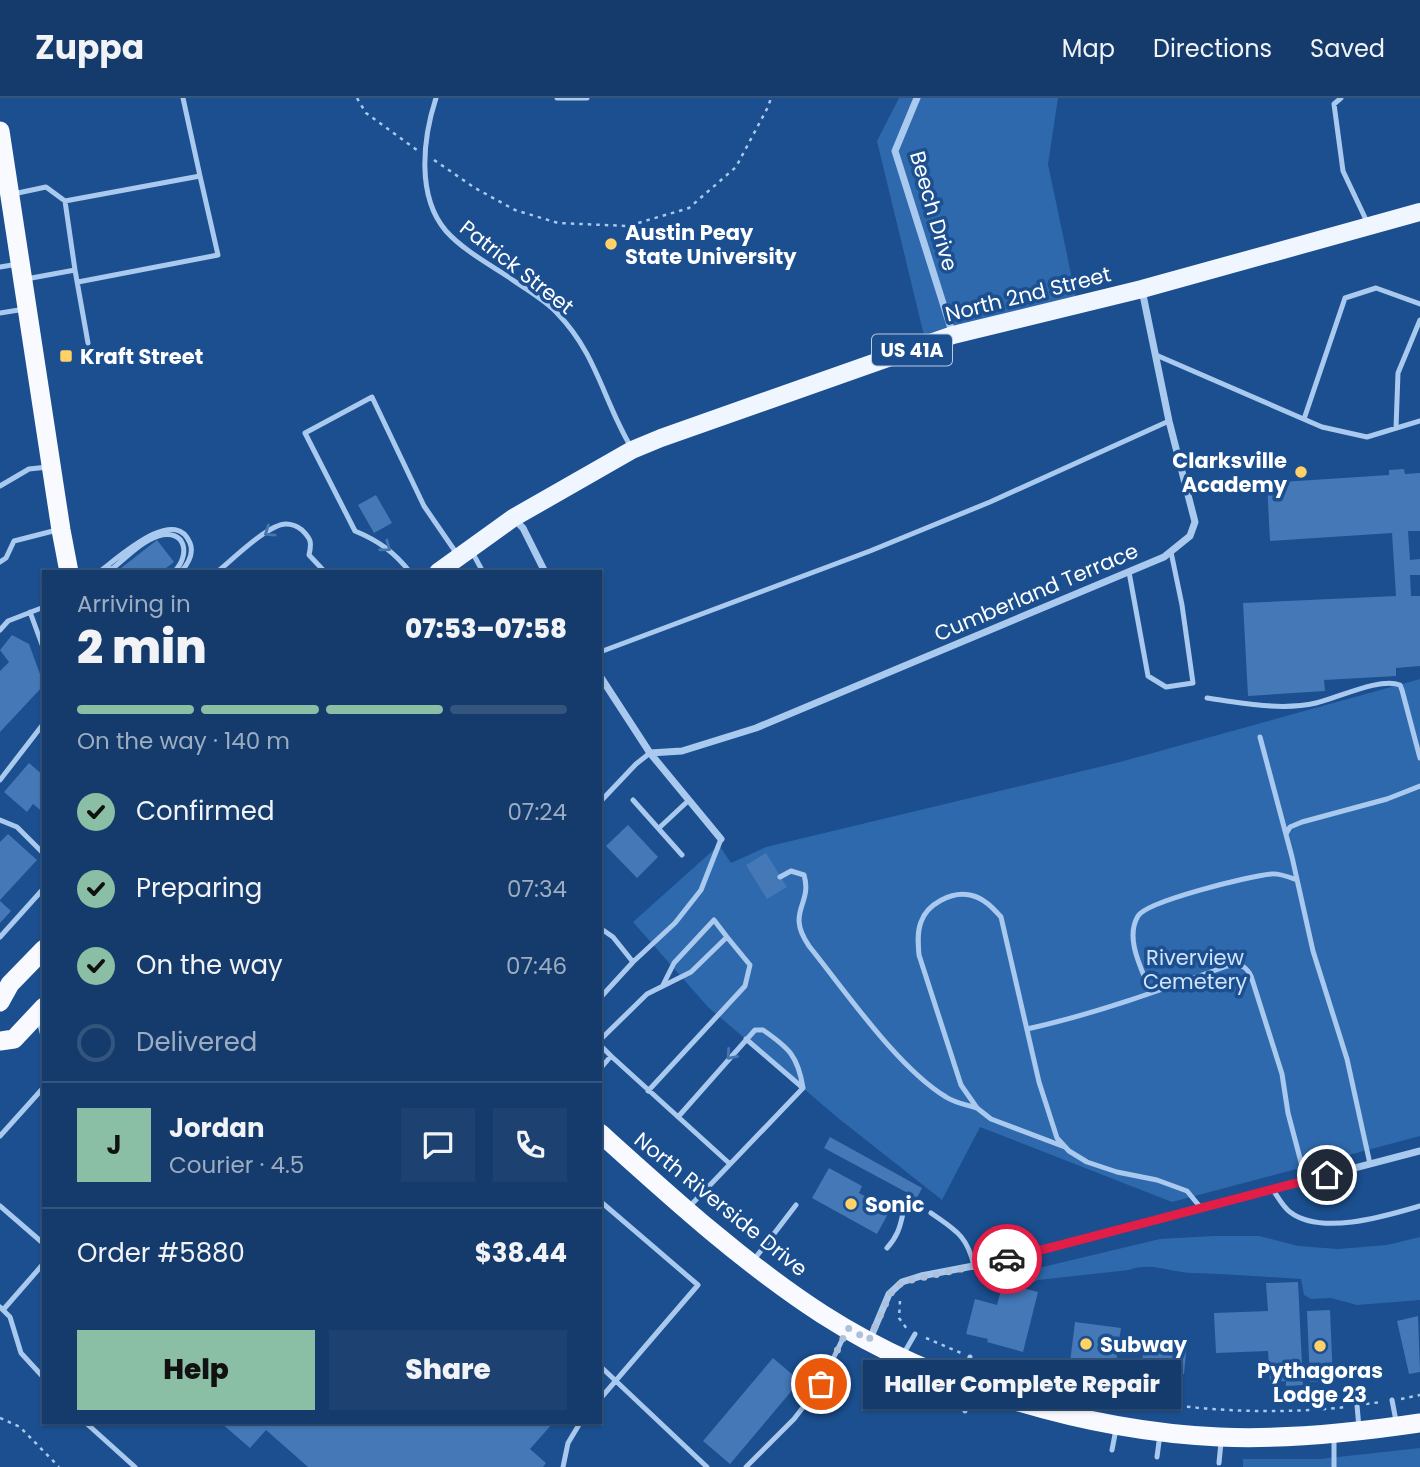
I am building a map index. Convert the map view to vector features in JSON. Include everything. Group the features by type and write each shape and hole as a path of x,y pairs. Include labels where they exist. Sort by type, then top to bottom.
{"highway":[{"path":"0,131 2,164 10,195 69,570"},
{"path":"3,989 42,951"},
{"path":"0,1041 14,1040 41,1011"},
{"name":"North Riverside Drive","path":"602,1135 751,1263 824,1314 869,1340 967,1384 1034,1406 1116,1424 1221,1437 1263,1438 1334,1434 1420,1423"}],"main road":[{"name":"North 2nd Street","path":"441,570 513,518 632,450 953,335 1142,289 1420,212"}],"street":[{"name":"Beech Drive","path":"917,98 895,151 953,335"},
{"name":"Cumberland Terrace","path":"650,753 682,751 756,728 1164,557 1190,536 1195,522 1169,421 1142,289"},
{"path":"513,518 523,528 544,570"},
{"path":"602,679 650,753 721,839"},
{"path":"869,1340 890,1294 902,1282 974,1266 1420,1151"}],"lane":[{"path":"78,282 218,254 183,98"},
{"name":"Patrick Street","path":"436,98 427,127 425,178 430,198 444,229 556,311 592,359 632,450"},
{"path":"557,98 587,98"},
{"path":"1341,98 1334,104 1343,171 1369,227"},
{"path":"65,201 200,176"},
{"path":"10,195 46,187 65,201 88,342"},
{"path":"0,267 21,272 75,270"},
{"path":"1304,419 1345,298 1376,288 1420,304"},
{"path":"0,313 27,309"},
{"path":"1396,428 1398,373 1420,320"},
{"path":"1156,355 1322,427 1367,437 1420,421"},
{"path":"408,570 394,552 374,538 355,531 305,433 372,397 424,506 481,570"},
{"path":"602,651 774,588 954,517 1169,421"},
{"path":"0,486 29,469 51,466"},
{"path":"220,570 278,525 289,523 310,537 312,544 309,555 323,570"},
{"path":"102,570 155,531 170,528 184,534 191,543 191,556 182,570"},
{"path":"0,562 6,558 14,541 61,530"},
{"path":"102,570 112,569 152,538 161,535 174,536 182,541 185,551 183,561 176,570"},
{"path":"1129,572 1148,676 1166,687 1193,683 1171,552"},
{"path":"0,630 8,621 42,608"},
{"path":"30,612 42,645"},
{"path":"1207,698 1252,704 1312,704 1381,683 1394,683 1400,685 1402,690 1420,758"},
{"path":"0,780 42,726"},
{"path":"1260,737 1313,951 1347,1059 1370,1164"},
{"path":"602,800 650,753"},
{"path":"1286,834 1290,827 1302,822 1387,799 1420,786"},
{"path":"633,800 682,855"},
{"path":"659,828 689,800"},
{"path":"0,821 17,827 42,853"},
{"path":"602,996 675,923 701,890 721,839"},
{"path":"780,877 790,871 804,875 807,884 798,922 799,929 809,946 892,1047 923,1081 949,1099 977,1108"},
{"path":"1151,993 1133,944 1136,919 1146,908 1180,895 1258,876 1273,874 1297,880"},
{"path":"0,937 42,890"},
{"path":"1065,1147 1057,1138 1051,1122 1002,917 993,907 970,895 958,895 938,902 928,909 921,922 919,955 961,1085 977,1108 991,1119 1065,1147 1087,1162 1117,1172 1157,1180 1187,1191 1202,1208"},
{"path":"649,1091 745,986 750,965 714,920 674,962 663,985"},
{"path":"602,930 633,962"},
{"path":"602,1038 647,995 691,972 727,937"},
{"path":"1027,1029 1151,993 1227,966 1239,964 1247,968 1282,1074 1288,1113 1306,1181"},
{"path":"678,1117 754,1030 763,1030 793,1054 800,1069 803,1088"},
{"path":"746,1039 803,1088"},
{"path":"602,1047 730,1164"},
{"path":"602,1067 611,1056"},
{"path":"687,1209 803,1088"},
{"path":"0,1136 42,1089"},
{"path":"1273,1189 1288,1211 1306,1221 1361,1222 1420,1206"},
{"path":"602,1203 698,1285 602,1397"},
{"path":"751,1263 796,1205"},
{"path":"0,1206 42,1242"},
{"path":"887,1248 901,1227 902,1213 899,1208"},
{"path":"930,1213 963,1236 970,1248 974,1266"},
{"path":"42,1266 1,1309 10,1317 21,1353 42,1376"},
{"path":"746,1467 794,1419 821,1384 848,1328"},
{"path":"876,1401 915,1334"},
{"path":"965,1411 970,1357"},
{"path":"602,1368 707,1467"},
{"path":"1392,1400 1397,1426"},
{"path":"1357,1405 1360,1431"},
{"path":"87,1424 135,1467"},
{"path":"563,1467 568,1443 579,1424"},
{"path":"1112,1450 1116,1424"},
{"path":"1157,1457 1161,1431"},
{"path":"1334,1434 1334,1467"},
{"path":"1219,1463 1221,1437"},
{"path":"752,1461 758,1467"}],"path":[{"path":"357,98 366,113 410,146 515,210 558,223 628,226 689,208 736,167 771,98"},
{"path":"902,1297 898,1310 899,1318 902,1324 915,1334 970,1357 1042,1381 1143,1402 1230,1410 1314,1410 1420,1395"},
{"path":"0,1418 20,1427 59,1467"}],"green space":[{"path":"899,98 1058,98 1048,164 1079,312 927,348 877,141"},
{"name":"Riverview Cemetery","path":"1420,679 1420,1136 1172,1202 980,1127 942,1200 838,1118 708,1007 633,922 719,845 731,863 766,847 1120,762"},
{"path":"1259,1236 1298,1246 1338,1249 1387,1245 1420,1237 1420,1300 1357,1305 1331,1298 1311,1299 1304,1295 1301,1279 1185,1273 1153,1267 1038,1280 1025,1284 1016,1283 1005,1276 1160,1239"},
{"path":"1420,1448 1420,1467 1243,1467 1243,1459 1320,1459"}],"building":[{"path":"1404,469 1405,474 1420,473 1420,531 1408,531 1410,560 1420,559 1420,575 1410,575 1411,596 1420,596 1420,666 1396,668 1396,676 1324,680 1325,691 1248,696 1243,603 1396,596 1392,533 1270,541 1267,483 1389,475 1389,470"},
{"path":"376,495 392,523 374,533 358,505"},
{"path":"157,540 174,562 164,570 119,570"},
{"path":"12,635 29,644 42,680 42,687 0,732 0,671 9,662 0,650"},
{"path":"29,763 42,774 42,811 33,804 27,812 4,792"},
{"path":"628,825 658,857 637,878 606,846"},
{"path":"8,834 37,860 0,900 0,842"},
{"path":"766,853 787,887 767,899 746,865"},
{"path":"0,901 11,911 0,923"},
{"name":"Sonic","path":"830,1137 922,1188 917,1198 824,1148"},
{"name":"Sonic","path":"829,1168 862,1186 859,1193 890,1210 877,1234 812,1198"},
{"path":"1298,1282 1303,1385 1286,1386 1286,1381 1270,1382 1268,1351 1216,1353 1214,1313 1268,1311 1266,1283"},
{"path":"1003,1283 1038,1292 1023,1352 966,1334 975,1299 997,1305"},
{"name":"Pythagoras Lodge 23","path":"1330,1310 1333,1381 1310,1382 1307,1311"},
{"path":"1418,1316 1420,1372 1409,1374 1397,1321"},
{"path":"1075,1322 1121,1328 1115,1369 1070,1362"},
{"path":"1145,1338 1187,1343 1184,1374 1141,1369"},
{"path":"773,1358 800,1381 730,1464 703,1441"},
{"path":"222,1424 552,1424 530,1449 546,1463 543,1467 308,1467 266,1430 250,1448"}],"way so far":[{"path":"821,1384 848,1328 869,1340 890,1294 902,1282 1007,1259"}],"place":[{"name":"Austin Peay State University","path":"611,244"},
{"name":"Kraft Street","path":"66,356"},
{"name":"Clarksville Academy","path":"1301,472"},
{"name":"Sonic","path":"851,1204"},
{"name":"Subway","path":"1086,1344"},
{"name":"Pythagoras Lodge 23","path":"1320,1346"},
{"name":"Haller Complete Repair","path":"821,1384"}],"route":[{"path":"1007,1259 1327,1175"}]}
